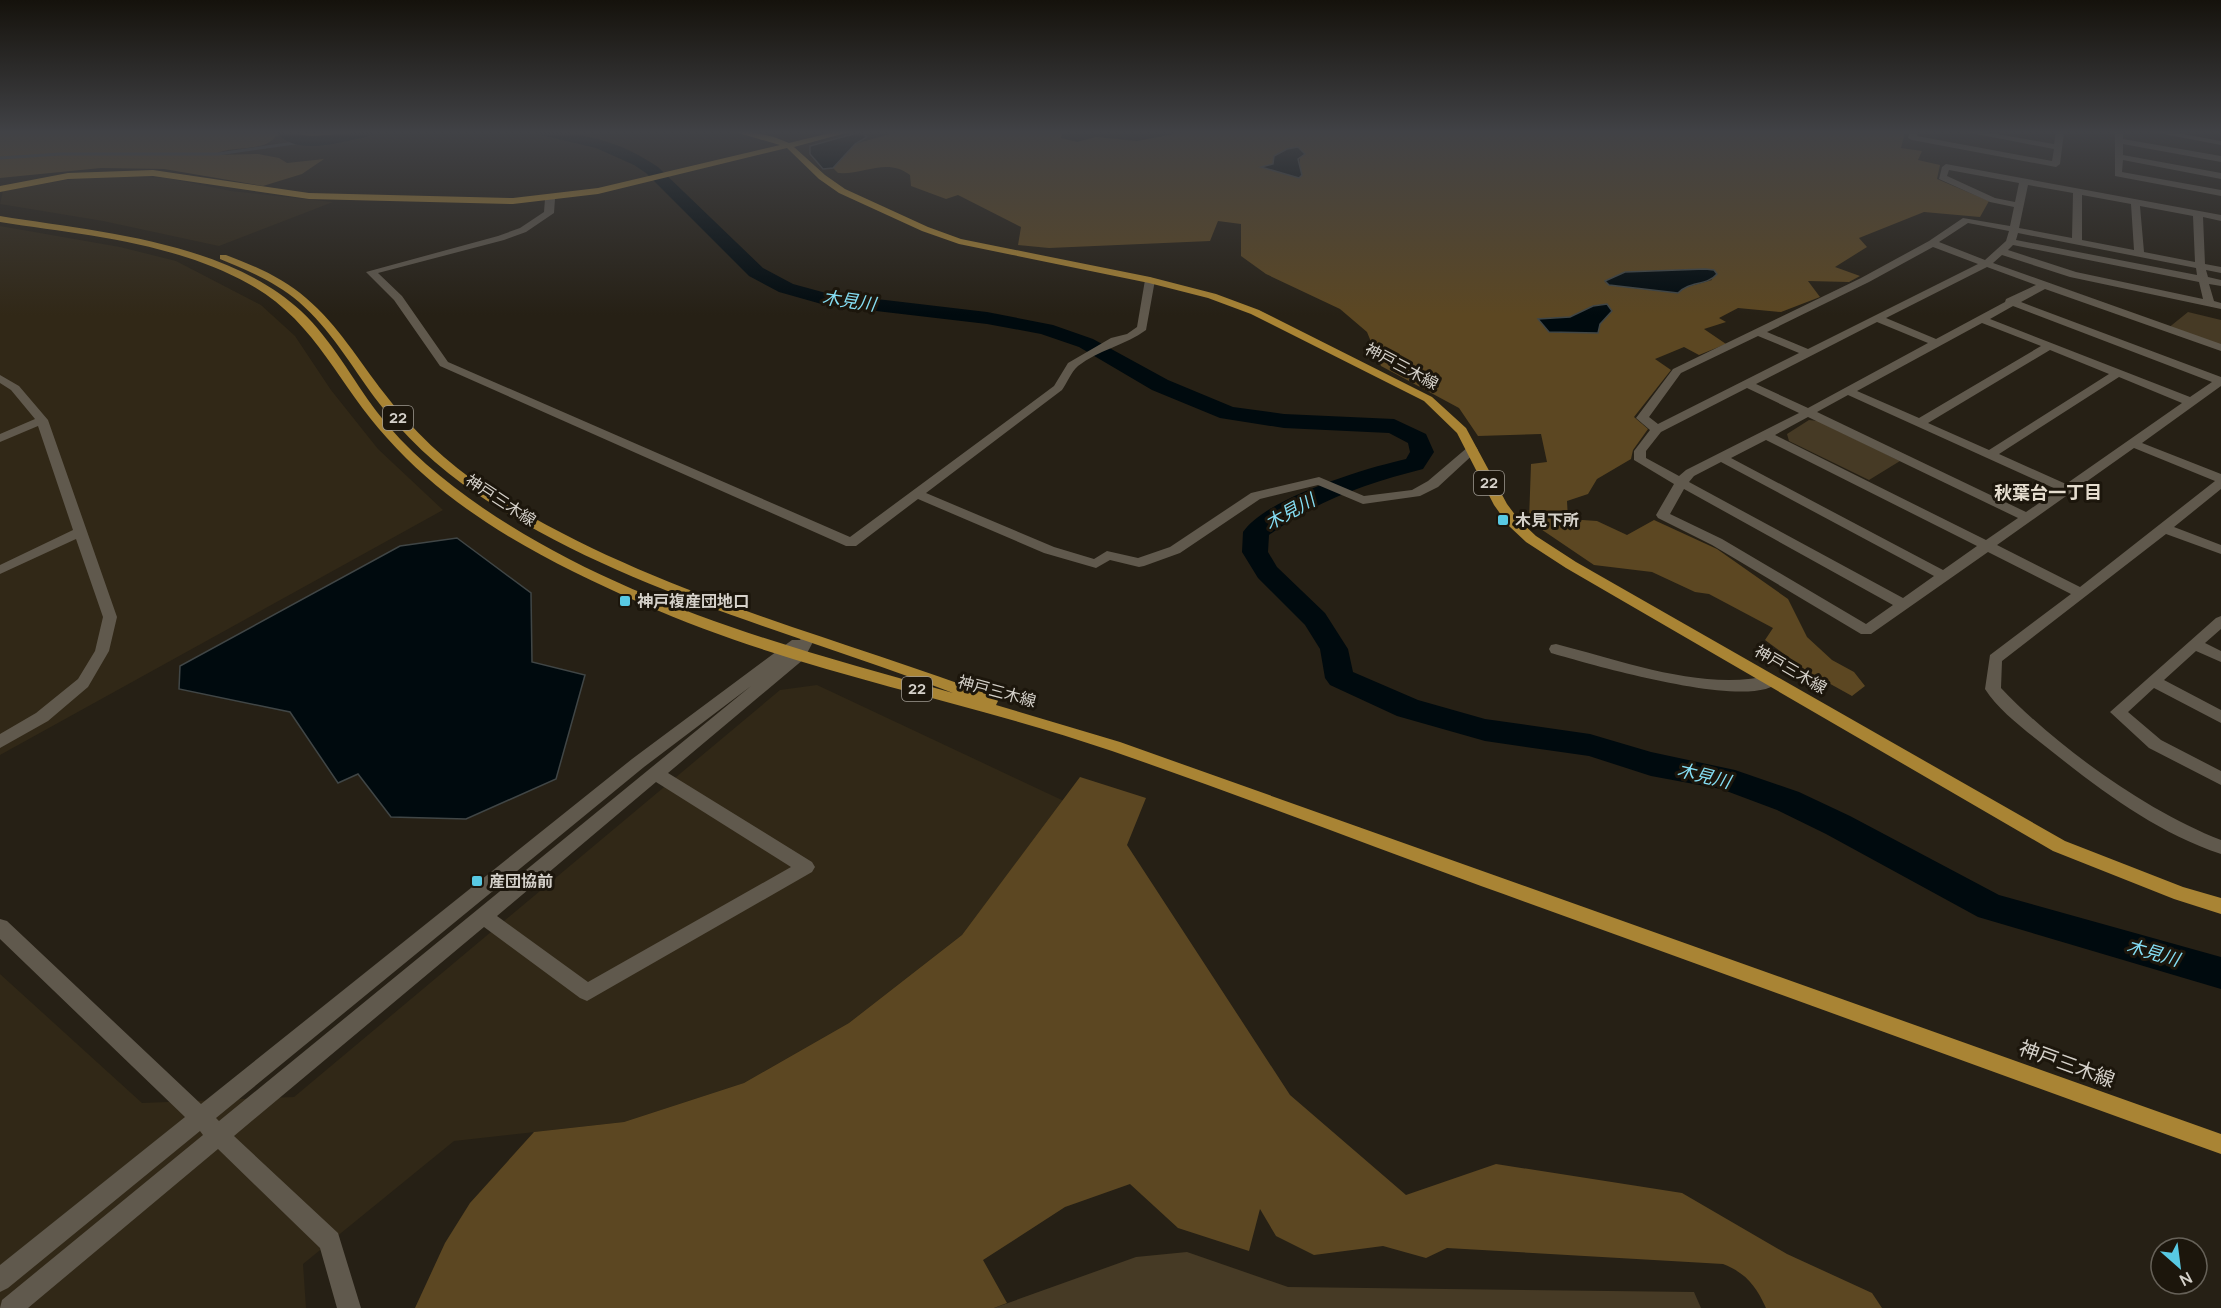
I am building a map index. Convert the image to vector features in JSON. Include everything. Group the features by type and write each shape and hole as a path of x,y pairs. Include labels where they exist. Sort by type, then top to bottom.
{"main road":[{"path":"289,193 309,196 463,202 550,199 581,193"},
{"name":"神戸三木線","path":"846,193 925,229 959,241 1150,280 1212,296 1255,312 1428,399 1462,431 1501,505 1514,523 1531,539 2060,846 2180,894 2221,906"},
{"name":"神戸三木線","path":"0,212 189,246 248,267 275,280 325,321 392,412 417,437 480,490 535,526 598,559 797,648"},
{"name":"神戸三木線","path":"0,219 105,236 174,252 233,272 260,285 287,304 310,327 375,418 426,472 516,536 632,595 1049,725 2221,1144"}],"street":[{"path":"1978,193 1993,200 2019,204"},
{"path":"1902,604 1640,460 1640,451 1657,429 1987,263 2012,242 2021,193"},
{"path":"2077,241 2078,193"},
{"path":"2084,193 2221,218"},
{"path":"550,199 549,213 523,230 371,272 398,298 444,364 851,543 919,495 1058,388 1072,365 1108,344 1130,337 1142,328 1150,280"},
{"path":"2135,202 2139,254"},
{"path":"2198,213 2200,266 2209,303"},
{"path":"1657,429 1642,418 1677,371 1864,280 1932,243 1966,220 2221,270"},
{"path":"2012,242 2221,283"},
{"path":"1932,243 2044,285 2111,295 2221,306"},
{"path":"2001,251 2074,275 2221,348"},
{"path":"2044,285 2010,301 1848,391 1690,474 1682,482 1663,515 1717,543 1866,631 1942,575 2221,381"},
{"path":"2010,301 2221,381"},
{"path":"1876,318 1935,342"},
{"path":"1979,318 2191,402"},
{"path":"1759,332 1808,353"},
{"path":"1919,423 2049,346"},
{"path":"1990,455 2118,373"},
{"path":"0,378 15,387 42,420 110,617 102,651 83,683 42,717 0,742"},
{"path":"1746,383 2027,517"},
{"path":"1848,391 2066,489"},
{"path":"0,438 42,420"},
{"path":"1766,435 2079,592"},
{"path":"2132,443 2221,481 2166,529 2079,592 1995,659 1993,689 2020,718 2135,806 2192,837 2221,847"},
{"path":"919,495 1049,550 1096,564 1107,555 1139,563 1175,550 1256,496 1319,482 1363,500 1414,493 1433,484 1472,450"},
{"path":"1722,458 1942,575"},
{"path":"2166,529 2221,550"},
{"path":"0,570 79,532"},
{"path":"2221,621 2118,712 2155,744 2221,779"},
{"path":"2195,644 2221,657"},
{"path":"10,1308 656,774 797,648"},
{"path":"0,1280 638,763 797,648"},
{"path":"1556,649 1711,686 1760,684 1772,680"},
{"path":"2153,681 2221,717"},
{"path":"483,916 587,992 806,867 656,774"},
{"path":"0,927 330,1241 349,1308"}],"shaded area":[{"path":"3,193 250,193 333,202 219,246 103,221 0,204"},
{"path":"930,193 1970,193 1989,201 1980,217 1924,212 1859,238 1867,247 1835,267 1860,276 1849,282 1808,281 1820,297 1781,312 1738,308 1719,318 1726,322 1704,329 1726,344 1699,355 1684,347 1655,359 1671,370 1634,417 1648,429 1633,450 1631,459 1597,479 1588,494 1567,501 1568,519 1597,521 1627,535 1654,520 1717,549 1788,599 1807,637 1832,660 1854,672 1865,686 1852,696 1807,671 1765,640 1773,628 1709,594 1695,592 1652,572 1594,565 1529,521 1531,464 1547,462 1541,434 1478,436 1459,408 1381,366 1367,332 1340,309 1266,274 1241,256 1241,224 1218,221 1210,241 1049,248 1018,245 1021,227 958,195 946,199","holes":["1705,269 1712,280 1683,288 1678,293 1610,285 1605,282 1625,272"]},
{"path":"0,226 120,247 176,261 261,305 295,336 331,390 378,449 443,510 0,755"},
{"path":"1714,270 1717,274 1713,278 1682,289 1678,293 1609,285 1605,281 1625,272"},
{"path":"1607,304 1612,311 1600,324 1598,333 1549,332 1538,319 1570,317 1593,306"},
{"path":"2188,312 2221,320 2221,348 2167,329"},
{"path":"1809,420 1818,421 1900,461 1869,480 1789,441 1787,434"},
{"path":"457,538 531,593 532,662 585,675 556,779 466,819 391,817 358,774 338,783 290,712 179,689 180,666 400,546"},
{"path":"817,685 1064,801 962,935 849,1023 744,1083 624,1122 454,1141 303,1264 306,1308 0,1308 0,974 142,1103 294,1097 780,690"},
{"path":"1080,777 1146,798 1127,845 1290,1095 1406,1195 1496,1164 1682,1193 1787,1254 1872,1293 1882,1308 1766,1308 1749,1281 1723,1264 1447,1248 1426,1258 1383,1246 1314,1255 1276,1236 1260,1209 1249,1251 1178,1228 1130,1184 1065,1207 983,1260 1007,1303 994,1308 415,1308 445,1243 470,1203 534,1132 624,1122 744,1083 849,1023 962,935"},
{"path":"1187,1252 1288,1287 1694,1292 1701,1308 994,1308 1136,1257"}],"waterway":[{"name":"木見川","path":"675,193 756,272 786,288 825,299 987,318 1046,329 1086,343 1160,385 1228,413 1284,421 1394,426 1418,439 1422,452 1415,464 1373,474 1332,489 1292,508 1256,532 1255,552 1267,572 1315,619 1334,649 1340,678 1408,708 1485,730 1590,745 1651,764 1724,778 1788,801 1838,825 1990,907 2221,973"}],"place":[{"name":"木見下所","path":"1503,520"},
{"name":"神戸複産団地口","path":"625,601"},
{"name":"産団協前","path":"477,881"}],"district":[{"name":"秋葉台一丁目","path":"2048,493"}]}
